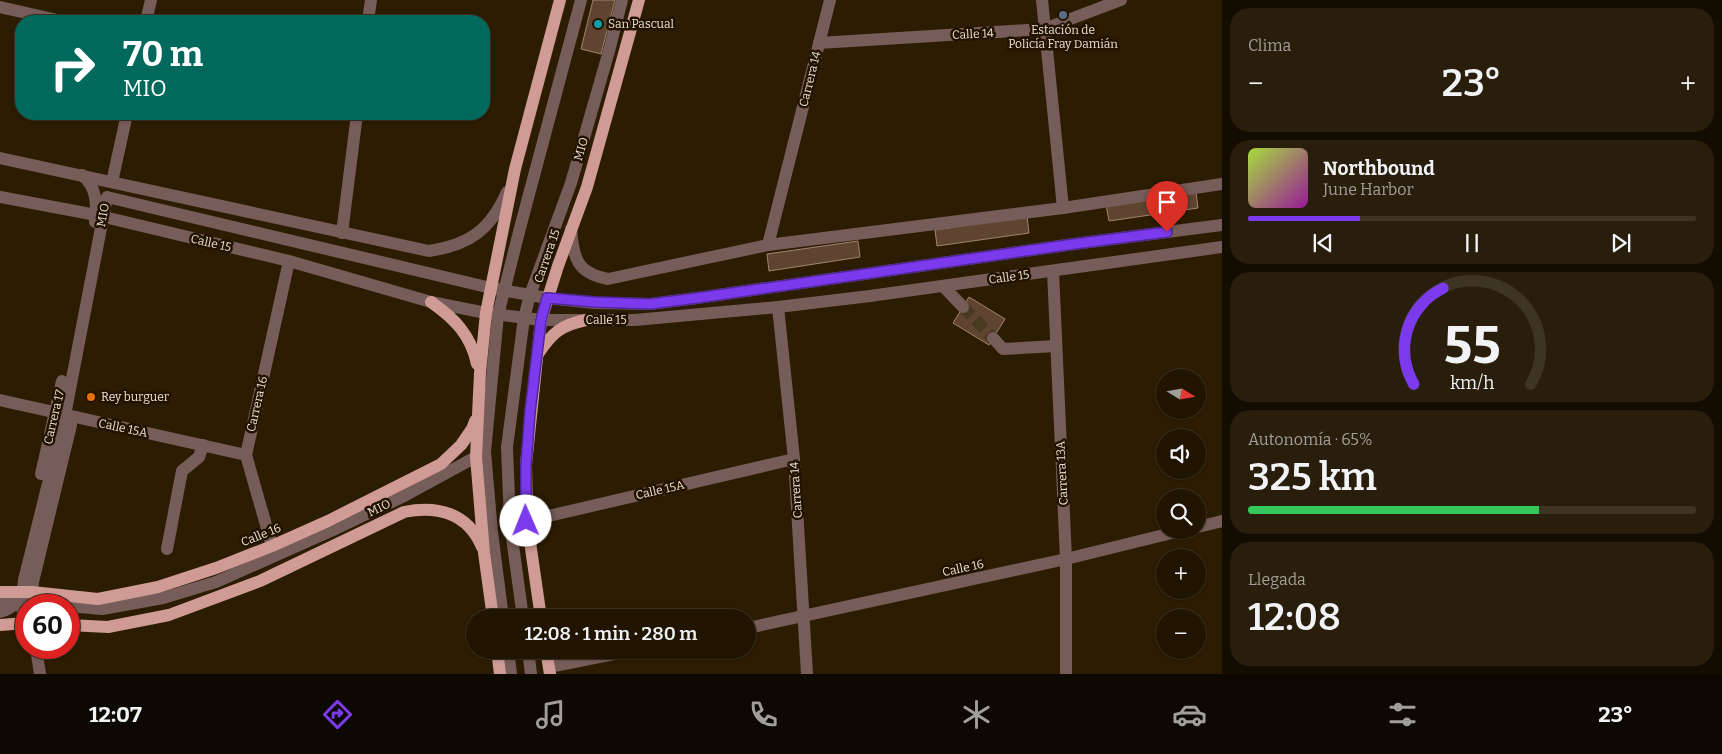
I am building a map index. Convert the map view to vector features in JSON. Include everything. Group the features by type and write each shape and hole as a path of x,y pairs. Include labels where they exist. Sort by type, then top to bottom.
{"main road":[{"path":"492,609 484,553 478,411 480,373 497,289 512,180 560,0"},
{"name":"Carrera 15","path":"540,609 526,521 526,464 541,320 571,228 587,187 639,0"},
{"path":"431,302 449,314 464,332 475,352 480,373"},
{"path":"537,356 550,336 567,325 586,320"},
{"name":"Calle 16","path":"80,599 98,599 158,587 216,568 328,521 440,464 461,445 472,429 478,411"},
{"path":"80,625 108,626 169,615 260,582 395,516 420,509 433,509 460,519 479,540 484,553"},
{"name":"Calle 16","path":"0,592 15,595"},
{"path":"0,625 15,624"},
{"path":"498,659 500,674"}],"street":[{"path":"147,15 151,0"},
{"path":"369,15 371,0"},
{"path":"497,289 581,0"},
{"name":"MIO","path":"522,609 510,523 507,447 524,318 530,295 570,183 622,0"},
{"name":"Carrera 14","path":"768,245 830,0"},
{"path":"1042,0 1062,208"},
{"name":"Calle 14","path":"819,43 1044,29 1121,0"},
{"path":"0,7 35,15"},
{"path":"112,182 126,120"},
{"path":"342,233 356,120"},
{"path":"0,158 429,251 460,244 486,227 499,211 512,180"},
{"path":"82,175 90,182 103,217"},
{"path":"571,228 573,252 578,264 586,272 596,277 608,279 768,245 1062,208 1222,184"},
{"name":"Calle 15","path":"0,197 103,217 289,261 431,302 492,314 541,320 635,320 778,307 1222,247"},
{"name":"MIO","path":"103,217 107,197 497,289 547,298 650,304 1222,225"},
{"name":"Carrera 17","path":"26,594 64,415 103,217"},
{"name":"Carrera 16","path":"272,546 246,455 289,261"},
{"name":"Carrera 13A","path":"1053,271 1066,559 1066,674"},
{"path":"944,286 963,307"},
{"name":"Carrera 14","path":"778,307 794,458 807,674"},
{"path":"492,314 480,455 502,609"},
{"path":"993,338 1003,349 1056,346"},
{"name":"Calle 15A","path":"0,400 246,455"},
{"name":"Carrera 17","path":"23,594 16,580 64,415"},
{"path":"167,549 182,472 199,457 203,445"},
{"name":"MIO","path":"80,607 102,609 163,598 216,582 404,496 480,455"},
{"name":"Calle 15A","path":"526,521 794,458"},
{"path":"1206,525 1222,521"},
{"name":"Calle 16","path":"756,626 1066,559 1156,537"},
{"path":"0,602 15,599"},
{"path":"0,612 15,604"},
{"path":"38,659 40,674"},
{"path":"509,659 511,674"},
{"path":"529,659 531,674"},
{"path":"549,671 598,659"}],"building":[{"name":"San Pascual","path":"593,0 615,0 601,54 581,49"},
{"path":"1196,192 1198,208 1109,221 1106,204"},
{"path":"1027,216 1029,233 937,246 935,230"},
{"path":"858,241 860,257 769,271 767,254"},
{"path":"969,297 1005,319 989,345 953,323"}],"tunnel":[{"path":"963,307 993,338"}],"place":[{"name":"Estación de Policía Fray Damián","path":"1063,15"},
{"name":"San Pascual","path":"598,24"},
{"name":"Rey burguer","path":"91,397"}],"route":[{"path":"526,521 526,464 530,412 541,320 547,298 650,304 1167,232"}]}
